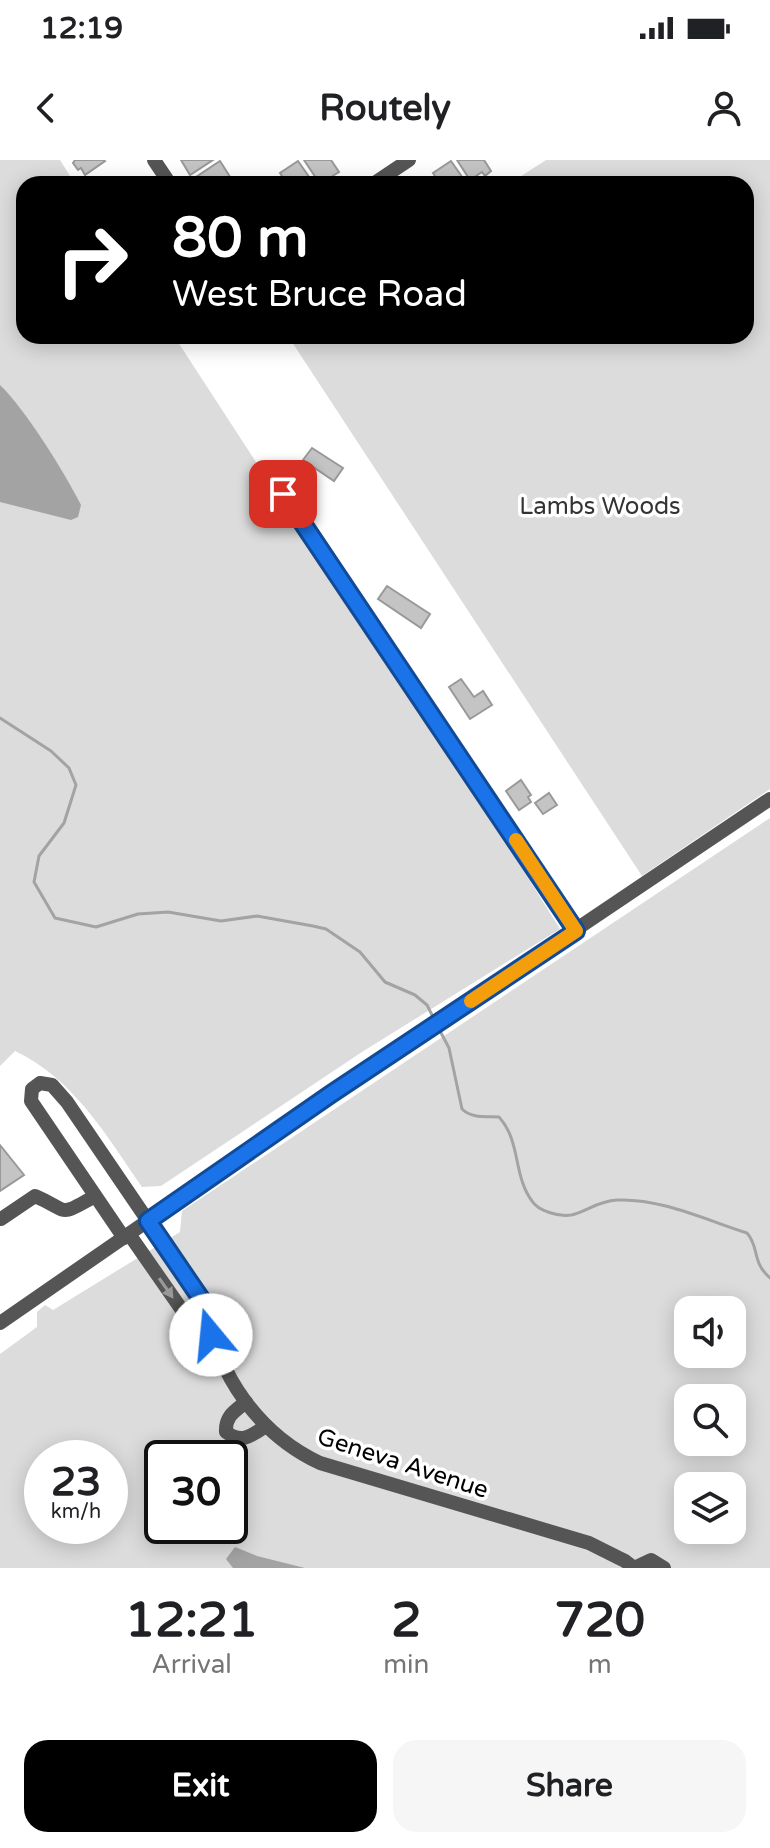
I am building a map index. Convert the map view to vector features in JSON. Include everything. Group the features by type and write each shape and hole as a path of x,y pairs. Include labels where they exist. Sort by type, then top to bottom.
{"street":[{"path":"385,176 408,160"},
{"path":"283,494 576,931"},
{"path":"0,1323 770,799"},
{"name":"Geneva Avenue","path":"211,1335 191,1323 95,1196 31,1101 32,1089 40,1083 52,1085 82,1123 208,1309 211,1335 246,1402 266,1426 294,1450 320,1463 589,1543 634,1568"},
{"path":"58,1140 82,1123"},
{"path":"1,1219 35,1196 56,1209 68,1211 95,1196"},
{"path":"246,1402 230,1414 226,1432 235,1439 246,1439 266,1426"},
{"path":"634,1568 651,1560 664,1568"}],"green space":[{"path":"0,160 60,160 70,176 16,176 16,344 179,344 451,762 455,761 560,929 362,1052 161,1186 142,1187 102,1128 55,1077 15,1051 0,1066"},
{"name":"Lambs Woods","path":"546,160 770,160 770,789 642,876 293,344 754,344 754,176 521,176"},
{"path":"770,818 770,1568 0,1568 0,1354 37,1327 37,1312 45,1305 53,1310 180,1232 182,1211"}],"shaded area":[{"path":"0,385 33,425 65,476 81,505 78,517 71,520 0,502"},
{"path":"235,1547 305,1568 233,1568 226,1559"}],"building":[{"path":"75,160 105,161 85,175 73,163"},
{"path":"181,160 213,160 190,175"},
{"path":"304,160 331,160 339,172 333,176 315,176"},
{"path":"457,160 484,160 491,171 485,176 482,172 467,176"},
{"path":"220,161 229,176 198,176"},
{"path":"298,161 308,176 282,176 280,173"},
{"path":"451,161 461,176 435,176 433,173"},
{"path":"312,448 343,468 334,481 303,460"},
{"path":"387,586 430,614 421,628 378,599"},
{"path":"461,679 474,697 483,691 492,705 470,719 449,687"},
{"path":"521,780 531,795 528,797 531,802 519,810 506,791"},
{"path":"549,793 557,805 543,814 535,803"},
{"path":"0,1145 24,1175 0,1191"}],"waterway":[{"path":"0,718 51,751 69,768 76,785 64,823 39,856 34,882 55,918 96,927 138,914 168,912 221,921 257,916 326,929 360,952 385,982 415,995 427,1005 434,1019"},
{"path":"439,1029 449,1048 462,1109 475,1116 499,1117 511,1137 526,1191 539,1208 566,1215 610,1201 633,1200 683,1211 747,1233 760,1266 770,1278"}],"slow traffic":[{"path":"471,1001 576,931 516,840"}],"route":[{"path":"211,1335 208,1309 148,1221 331,1094 576,931 283,494"}]}
